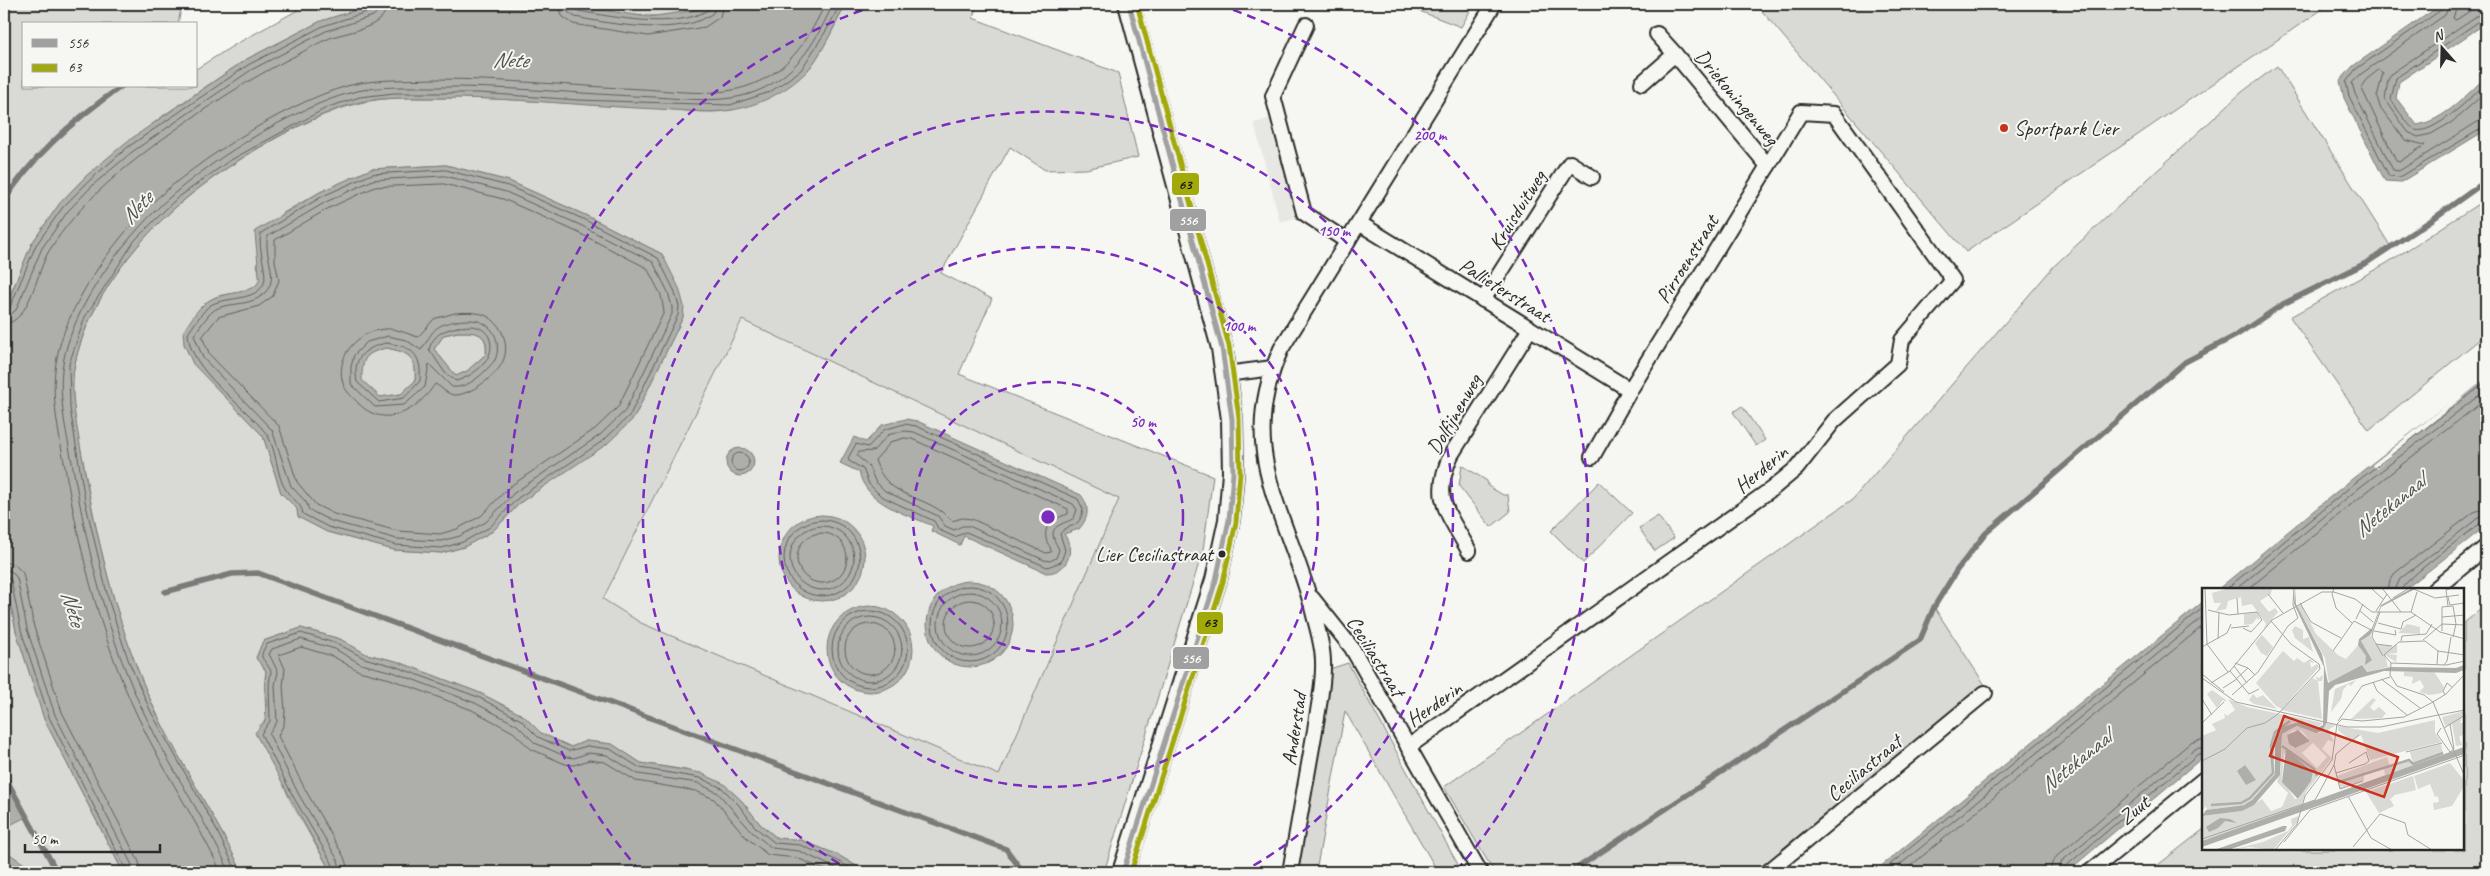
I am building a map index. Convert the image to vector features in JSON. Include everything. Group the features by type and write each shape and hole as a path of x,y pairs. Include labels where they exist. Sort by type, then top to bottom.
{"main road":[{"path":"1123,872 1216,580 1229,520 1233,473 1232,419 1222,348 1129,4"}],"street":[{"name":"Ceciliastraat","path":"1480,872 1352,648 1308,593 1266,472 1262,451 1262,410 1273,368 1281,349 1494,4"},
{"path":"1306,25 1273,96 1304,213 1348,242"},
{"name":"Driekoningenweg","path":"1657,34 1768,166"},
{"name":"Driekoningenweg","path":"1642,83 1675,54"},
{"name":"Pirroenstraat","path":"1592,458 1630,390 1801,112 1834,114"},
{"name":"Herderin","path":"1408,747 1773,488 1797,468 1834,421 1898,364 1902,340 1953,280 1834,114"},
{"name":"Kruisduitweg","path":"1483,300 1570,163 1592,178"},
{"name":"Pallieterstraat","path":"1359,223 1630,390"},
{"name":"Dolfijnenweg","path":"1469,551 1442,502 1443,472 1456,447 1530,329"},
{"path":"1226,374 1273,368"},
{"path":"2436,588 2486,547"},
{"name":"Anderstad","path":"1290,872 1311,754 1323,663 1322,644 1308,593"},
{"name":"Ceciliastraat","path":"1768,872 1985,693"},
{"name":"Zuut","path":"2090,872 2202,781"}],"shaded area":[{"path":"4,4 182,4 178,22 22,22 22,88 198,88 198,68 236,44 298,10 286,4 375,4 321,21 245,60 164,115 86,176 60,203 32,243 4,310"},
{"path":"563,4 708,4 691,11 655,16 617,13"},
{"path":"846,4 977,4 973,18 1118,73 1138,157 1086,169 1045,170 1010,147 941,273 992,299 959,374 1213,476 1203,550 1104,872 909,872 858,867 838,855 801,840 777,838 760,824 742,801 686,770 641,763 612,744 586,741 571,747 541,733 524,716 480,693 396,661 366,654 340,639 301,628 263,641 256,658 266,671 265,721 259,726 290,800 331,872 242,872 164,729 130,650 112,590 90,497 73,402 73,376 75,363 88,323 121,267 163,219 204,185 255,150 310,121 336,110 369,101 387,99 461,98 702,112 731,110 804,74 821,51","holes":["446,165 509,181 585,215 662,254 683,317 634,418 521,502 493,531 464,547 442,553 394,550 327,532 298,517 297,509 281,493 263,436 194,364 184,344 196,317 204,305 216,297 253,288 261,279 257,265 283,213 320,192 371,169","742,320 1119,499 999,775 641,623 603,599"]},
{"path":"1401,4 1474,4 1461,27"},
{"name":"Sportpark Lier","path":"1756,4 2330,4 1966,252"},
{"path":"2277,66 2391,247 2367,262 2283,304 2237,335 2185,362 1986,533 1957,570 1934,607 1985,685 1763,872 1494,872 1444,787 1853,499 2054,266 2242,92"},
{"path":"1272,118 1298,217 1280,222 1254,123"},
{"path":"2486,199 2486,334 2369,430 2290,317 2387,263"},
{"path":"742,320 1119,499 999,775 641,623 603,599"},
{"path":"458,332 475,333 483,337 486,354 467,371 456,376 434,349 444,335"},
{"path":"386,348 401,351 410,357 415,366 415,381 401,394 380,397 361,380 362,366 366,358 373,352"},
{"path":"1742,406 1765,440 1756,446 1733,412"},
{"path":"1462,465 1487,481 1488,486 1503,495 1508,495 1510,512 1491,527 1459,486"},
{"path":"1599,482 1632,513 1583,563 1551,531"},
{"path":"1658,516 1674,538 1655,551 1639,528"},
{"path":"4,569 16,631 44,719 123,872 4,872"},
{"path":"2486,605 2486,872 2149,872 2202,831 2202,851 2465,851 2465,622"},
{"path":"1348,663 1462,872 1438,872 1345,711 1316,872 1296,872 1330,669"}],"water":[{"name":"Nete","path":"375,4 563,4 648,17 697,10 708,4 845,4 822,50 804,74 780,92 761,102 742,108 704,112 490,99 406,98 369,100 336,109 283,134 229,167 181,202 134,250 98,303 81,343 73,376 78,433 104,563 131,651 164,729 242,872 123,872 44,719 16,631 4,569 4,310 32,243 60,203 86,176 125,143 245,60 321,21"},
{"path":"2442,4 2486,4 2486,23 2399,82 2396,98 2417,125 2437,118 2446,112 2486,77 2486,130 2401,182 2385,181 2344,98 2340,81 2353,66"},
{"path":"446,165 509,181 585,215 662,254 679,288 684,306 683,317 634,418 607,444 521,502 493,531 464,547 442,553 394,550 327,532 298,517 297,509 281,493 263,436 193,364 184,344 183,332 196,312 204,304 219,296 251,288 259,281 255,231 320,192 371,169","holes":["458,332 476,333 483,337 486,354 467,371 456,376 434,349 444,335","386,348 401,351 410,357 415,366 415,381 401,394 380,397 362,380 363,366 369,355"]},
{"name":"Netekanaal","path":"2486,375 2486,526 2407,588 2219,588 2352,479"},
{"path":"906,419 917,421 1081,495 1087,508 1086,517 1079,529 1064,534 1068,540 1069,547 1068,560 1065,565 1054,572 1046,573 964,536 960,545 931,531 933,526 878,500 863,483 859,472 840,463 854,437 866,442 882,425"},
{"path":"740,448 750,452 754,462 750,472 740,476 730,472 726,462 730,452"},
{"path":"822,515 839,518 853,527 862,541 865,558 862,575 853,589 839,598 822,601 805,598 791,589 782,575 779,558 782,541 791,527 805,518"},
{"path":"970,581 987,584 1001,593 1010,607 1013,624 1010,641 1001,655 987,664 970,667 953,664 939,655 930,641 927,624 930,607 939,593 953,584"},
{"name":"Netekanaal","path":"2202,603 2202,758 2067,872 1874,872"},
{"path":"862,606 878,606 887,609 901,618 910,632 913,649 910,666 901,680 887,689 878,692 862,692 846,685 834,673 827,657 827,641 834,625 846,613"},
{"path":"301,628 340,639 366,654 396,661 480,693 524,716 541,733 571,747 586,741 612,744 641,763 701,773 724,784 742,801 760,824 777,838 801,840 838,855 858,867 909,872 331,872 255,733 266,718 266,671 256,658 263,641"},
{"path":"14,795 26,817 4,828 4,800"},
{"path":"4,850 36,872 4,872"}],"pier":[{"path":"2486,373 2486,378 2375,469 2372,465"}],"waterway":[{"path":"4,201 28,168 57,138 119,88"},
{"path":"1571,872 1920,640 1934,607 1957,570 1986,533 2185,362 2237,335 2283,304 2368,262 2486,181"},
{"path":"165,592 232,574 258,573 1006,849 1023,872"},
{"path":"4,775 57,872"}],"transit line":[{"name":"556","path":"1123,872 1216,580 1229,520 1233,473 1232,419 1222,348 1129,4"},
{"name":"63","path":"1131,872 1223,582 1236,522 1240,473 1239,418 1229,346 1137,4"}],"place":[{"name":"Sportpark Lier","path":"2004,128"},
{"name":"Lier Ceciliastraat","path":"1222,554"}]}
